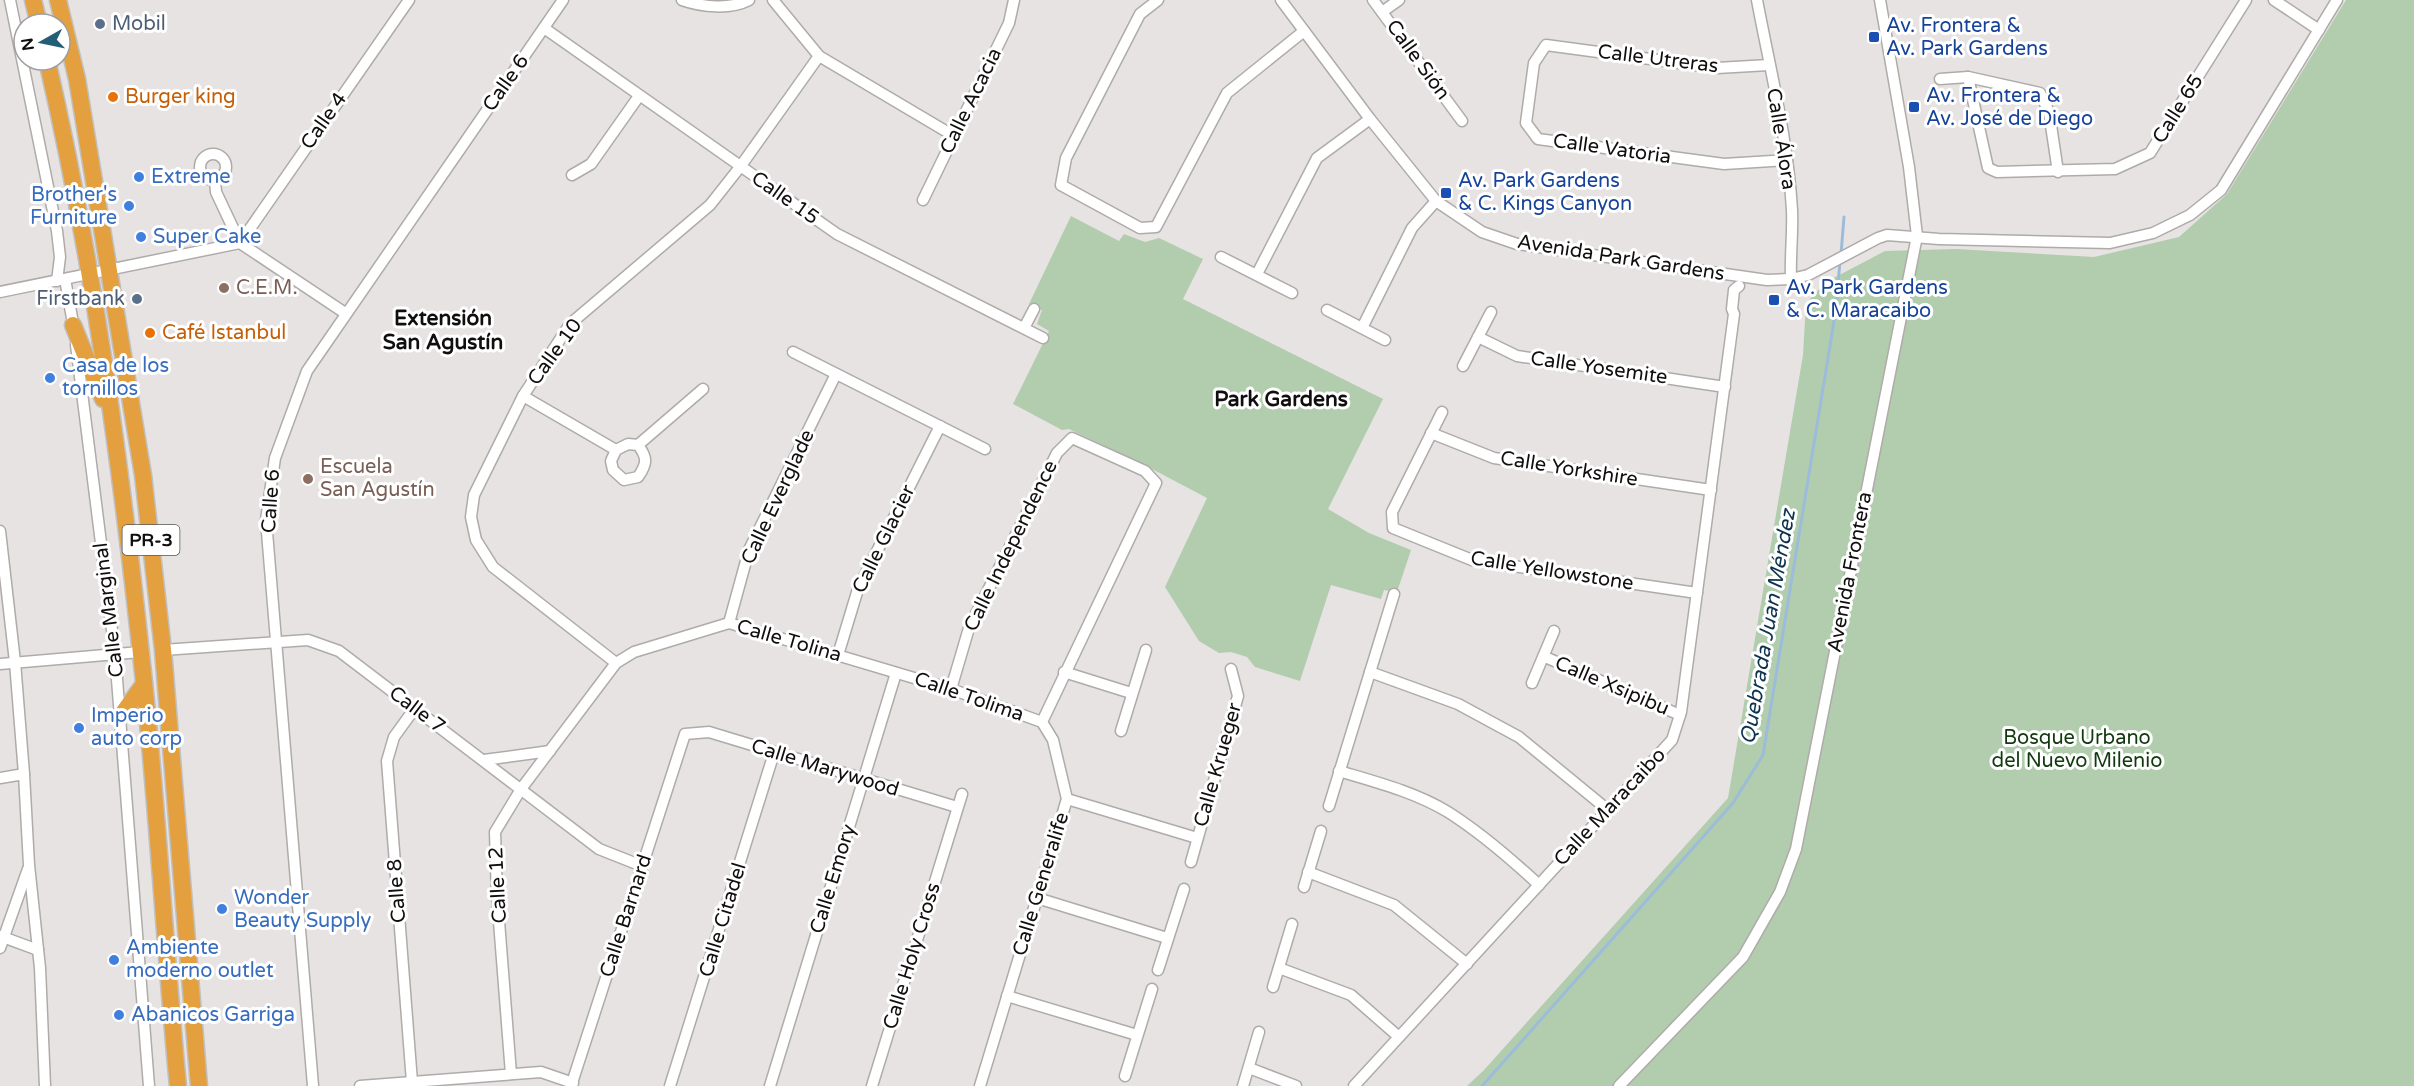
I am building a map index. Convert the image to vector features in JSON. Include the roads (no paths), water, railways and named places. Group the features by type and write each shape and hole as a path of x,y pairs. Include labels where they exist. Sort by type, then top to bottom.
{"highway":[{"name":"PR-3","path":"58,0 77,79 143,475 163,650 199,1086"},
{"name":"PR-3","path":"49,72 90,275 112,420 144,684 178,1086"},
{"path":"73,325 112,420"},
{"path":"120,717 144,684"}],"street":[{"name":"Calle Marginal","path":"10,0 57,231 61,280 73,325 115,654 149,1086"},
{"name":"Calle 4","path":"240,243 409,0"},
{"name":"Calle 6","path":"313,1086 275,641 267,520 275,458 307,371 563,0"},
{"path":"682,0 695,4 737,6 749,0"},
{"path":"773,0 819,56 954,136"},
{"name":"Calle Acacia","path":"923,200 1009,22 1014,0"},
{"path":"1158,0 1140,14 1066,158 1061,185 1140,228 1156,227 1227,93 1304,31"},
{"name":"Avenida Park Gardens","path":"1281,0 1370,119 1436,201 1482,232 1517,244 1740,281 1791,279 1808,275 1887,235 1939,239 2110,243 2153,232 2190,215 2221,190 2337,0"},
{"name":"Calle Sión","path":"1373,0 1462,121"},
{"path":"1382,12 1398,0"},
{"name":"Calle Álora","path":"1757,0 1787,160 1792,212 1791,279"},
{"name":"Avenida Frontera","path":"1619,1086 1743,957 1780,892 1796,849 1917,236 1909,166 1880,0"},
{"name":"Calle 65","path":"1968,77 1988,168 1997,172 2115,169 2150,153 2246,0"},
{"path":"2274,0 2319,30"},
{"name":"Calle 15","path":"544,28 837,234 1043,338"},
{"name":"Calle Utreras","path":"1546,45 1717,68 1769,65"},
{"name":"Calle Vatoria","path":"1546,45 1534,63 1526,123 1538,139 1724,164 1787,160"},
{"name":"Calle 10","path":"616,663 493,567 476,540 471,517 474,495 523,396 570,324 710,205 819,56"},
{"path":"1940,79 1968,77 2040,93 2049,112 2058,172"},
{"path":"572,175 591,164 639,96"},
{"path":"1257,274 1317,158 1370,119"},
{"path":"215,180 216,192 240,243 345,314"},
{"path":"1362,328 1412,228 1436,201"},
{"path":"0,292 240,243"},
{"path":"1221,257 1292,293"},
{"name":"Calle Maracaibo","path":"1354,1086 1672,740 1680,715 1734,314 1738,311 1741,293 1740,281"},
{"path":"1024,328 1034,309"},
{"path":"1327,310 1385,340"},
{"path":"1463,366 1491,312"},
{"name":"Calle Yosemite","path":"1478,337 1517,356 1725,387"},
{"path":"793,352 985,449"},
{"name":"Calle Everglade","path":"729,623 749,550 836,374"},
{"path":"638,445 703,388"},
{"path":"523,396 616,450"},
{"path":"1431,433 1442,412"},
{"name":"Calle Glacier","path":"838,655 858,589 940,426"},
{"name":"Calle Yorkshire","path":"1431,433 1494,458 1711,490"},
{"name":"Calle Yellowstone","path":"1431,433 1392,512 1393,528 1472,560 1697,593"},
{"name":"Calle Independence","path":"951,689 969,628 1057,453 1072,438 1145,471 1156,483 1064,672"},
{"path":"628,444 638,445 645,454 646,465 638,477 624,480 613,470 612,461 616,450 628,444"},
{"path":"0,531 15,662 29,865 38,950 45,1086"},
{"path":"1329,806 1394,594"},
{"name":"Calle Tolina","path":"616,663 634,652 729,623 896,673"},
{"name":"Calle Xsipibu","path":"1532,683 1545,657 1554,631"},
{"name":"Calle 7","path":"163,650 308,640 339,651 599,849 642,866"},
{"path":"1121,730 1146,650"},
{"path":"0,664 140,652"},
{"name":"Calle Xsipibu","path":"1545,657 1680,715"},
{"name":"Calle 12","path":"512,1074 497,896 495,832 521,789 616,663"},
{"name":"Calle Krueger","path":"1191,862 1238,696 1231,669"},
{"path":"1042,722 1064,672 1131,693"},
{"path":"1370,672 1458,704 1519,737 1608,810"},
{"name":"Calle Tolima","path":"896,673 951,689 1042,722"},
{"name":"Calle Emory","path":"770,1086 896,673"},
{"name":"Calle 8","path":"412,1082 387,761 394,737 415,708"},
{"name":"Calle Generalife","path":"980,1086 1067,799 1053,740 1042,722"},
{"name":"Calle Marywood","path":"681,746 685,734 709,732 957,807"},
{"name":"Calle Barnard","path":"572,1084 681,746"},
{"path":"484,760 550,751"},
{"name":"Calle Citadel","path":"670,1086 774,753"},
{"path":"1339,771 1395,788 1447,812 1502,850 1539,885"},
{"path":"0,778 24,774"},
{"path":"957,807 962,794"},
{"path":"1067,799 1197,838"},
{"name":"Calle Holy Cross","path":"873,1086 957,807"},
{"path":"1304,887 1321,831"},
{"path":"29,865 1,941 38,950"},
{"path":"1308,872 1394,905 1467,964"},
{"path":"1158,970 1184,889"},
{"path":"1037,898 1167,938"},
{"path":"1273,987 1292,924"},
{"path":"1279,968 1351,995 1399,1037"},
{"path":"1125,1076 1152,989"},
{"path":"1007,996 1137,1035"},
{"path":"1243,1086 1259,1032"},
{"path":"1249,1068 1296,1086"},
{"path":"360,1086 541,1072 572,1084"}],"waterway":[{"name":"Quebrada Juan Méndez","path":"1841,254 1844,217"},
{"name":"Quebrada Juan Méndez","path":"1482,1086 1733,803 1763,755 1836,309 1840,261"}],"place":[{"name":"Mobil","path":"100,24"},
{"name":"Av. Frontera & Av. Park Gardens","path":"1874,37"},
{"name":"Burger king","path":"113,97"},
{"name":"Av. Frontera & Av. José de Diego","path":"1914,107"},
{"name":"Extreme","path":"139,177"},
{"name":"Av. Park Gardens & C. Kings Canyon","path":"1446,193"},
{"name":"Brother's Furniture","path":"129,206"},
{"name":"Super Cake","path":"141,237"},
{"name":"C.E.M.","path":"224,288"},
{"name":"Firstbank","path":"137,299"},
{"name":"Av. Park Gardens & C. Maracaibo","path":"1774,300"},
{"name":"Café Istanbul","path":"150,333"},
{"name":"Casa de los tornillos","path":"50,378"},
{"name":"Escuela San Agustín","path":"308,479"},
{"name":"Imperio auto corp","path":"79,728"},
{"name":"Wonder Beauty Supply","path":"222,909"},
{"name":"Ambiente moderno outlet","path":"114,960"},
{"name":"Abanicos Garriga","path":"119,1015"}],"district":[{"name":"Extensión San Agustín","path":"443,330"},
{"name":"Park Gardens","path":"1281,399"}],"park label":[{"name":"Bosque Urbano del Nuevo Milenio","path":"2077,750"}]}
